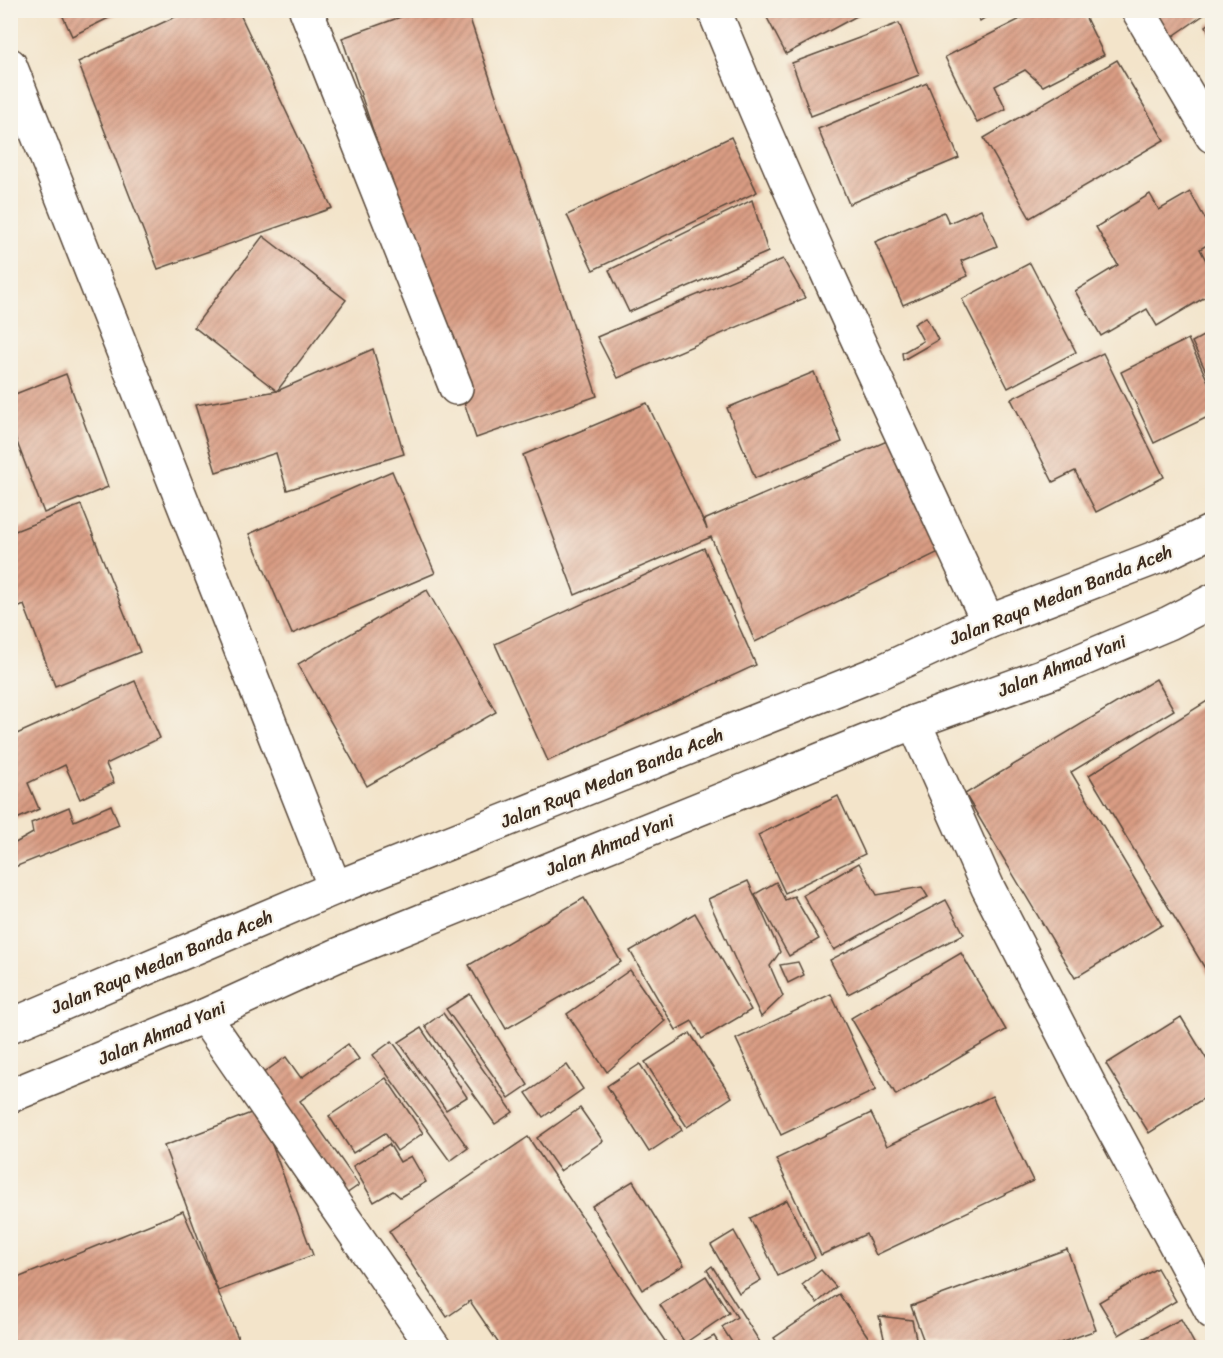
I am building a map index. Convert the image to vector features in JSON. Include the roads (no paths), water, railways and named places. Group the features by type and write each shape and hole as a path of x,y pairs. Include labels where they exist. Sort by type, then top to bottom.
{"street":[{"path":"306,10 456,388"},
{"path":"714,10 818,255 987,622"},
{"path":"1138,10 1212,136"},
{"path":"10,65 335,888"},
{"name":"Jalan Raya Medan Banda Aceh","path":"10,1026 335,888 880,672 987,622 1160,556 1212,531"},
{"name":"Jalan Ahmad Yani","path":"10,1096 204,1016 340,954 914,722 1053,672 1169,623 1212,601"},
{"path":"914,722 988,888 1092,1090 1212,1312"},
{"path":"204,1016 434,1347"}]}
